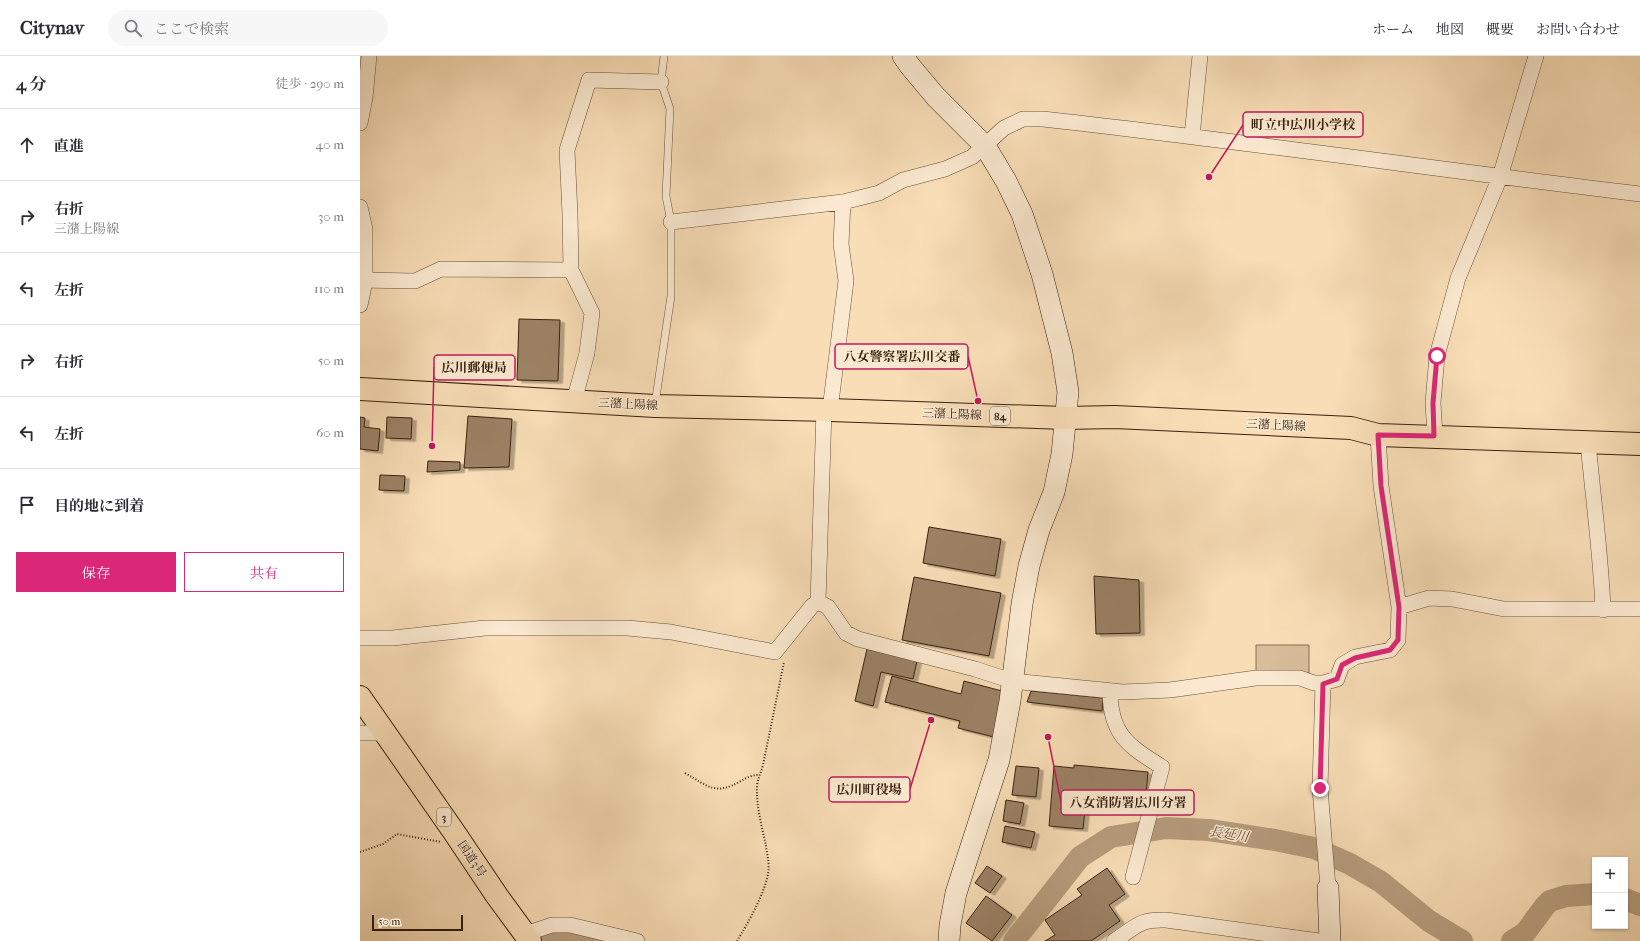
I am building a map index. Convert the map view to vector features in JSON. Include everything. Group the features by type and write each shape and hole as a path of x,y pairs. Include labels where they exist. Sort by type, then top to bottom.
{"main road":[{"name":"三潴上陽線","path":"360,389 655,406 1065,418 1115,417 1351,428 1378,435 1640,444"},
{"name":"国道3号","path":"360,697 497,896 527,937"}],"street":[{"path":"360,123 365,98 369,56"},
{"path":"903,56 936,97 985,146 1006,181 1022,214 1042,274 1062,353 1068,392 1062,454 1054,492 1039,530 1029,566 1022,604 1010,701 999,760 956,893 950,925 950,941"},
{"path":"1192,136 1200,56"},
{"path":"1434,436 1433,403 1437,356 1458,278 1500,177 1536,56"},
{"path":"574,401 587,353 592,313 570,270 570,214 567,150 589,80 661,82"},
{"path":"670,222 843,202 879,193 903,180 945,169 972,157 1004,128 1023,118 1043,118 1192,136 1640,194"},
{"path":"818,602 827,410 846,281 841,244 843,202"},
{"path":"360,207 366,229 360,305"},
{"path":"362,281 415,281 441,269 570,270"},
{"path":"818,602 828,607 846,633 858,639 975,668 1012,681 1123,692 1170,690 1256,678 1300,678 1314,684 1323,684 1337,679 1342,665 1355,658 1390,650 1398,640 1399,607 1381,486 1378,435"},
{"path":"1588,442 1595,521 1601,565 1603,610"},
{"path":"1399,607 1429,598 1444,598 1504,609 1640,609"},
{"path":"360,638 393,638 485,628 627,628 671,632 775,652 812,606 818,602"},
{"path":"1323,684 1320,788 1328,879 1330,941"},
{"path":"1110,691 1110,707 1115,725 1126,742 1142,755 1162,767 1133,878"},
{"path":"360,733 385,733"},
{"path":"1114,941 1138,923 1152,920 1166,920 1319,941"},
{"path":"527,937 552,925 570,925 636,941"}],"lane":[{"path":"655,406 671,296 670,222 666,196 670,109 661,82 664,56"}],"path":[{"path":"738,941 750,920 768,874 769,863 759,807 757,786 758,775 761,772 763,765 784,668 784,658 775,652"},
{"path":"685,773 711,788 716,789 728,788 751,776 758,775"},
{"path":"360,852 383,844 397,834 440,842 448,840"}],"shaded area":[{"path":"1256,645 1309,645 1309,673 1259,675 1256,672"}],"building":[{"path":"519,319 560,320 558,381 517,380"},
{"path":"468,416 512,419 509,467 464,468"},
{"path":"360,417 365,418 364,427 380,429 378,451 360,449"},
{"path":"387,417 412,418 411,439 386,438"},
{"path":"428,461 460,462 460,470 427,472"},
{"path":"380,475 405,476 404,491 379,490"},
{"path":"929,527 1001,539 995,576 923,563"},
{"path":"1094,576 1139,580 1140,633 1096,634"},
{"path":"914,577 1001,593 989,656 902,640"},
{"path":"867,649 917,661 913,679 881,672 873,706 855,701"},
{"path":"892,676 961,694 964,681 1002,691 994,737 958,728 960,721 885,702"},
{"path":"1031,691 1103,698 1102,711 1027,702"},
{"path":"1074,765 1148,772 1145,806 1086,801 1083,829 1049,826 1054,766 1074,768"},
{"path":"1016,766 1039,768 1036,797 1012,795"},
{"path":"1006,800 1024,803 1020,824 1003,821"},
{"path":"1005,826 1035,832 1031,848 1002,842"},
{"path":"987,866 1002,876 990,893 975,883"},
{"path":"1107,868 1125,894 1109,905 1120,921 1091,941 1045,941 1055,935 1045,920 1082,895 1077,889"},
{"path":"986,896 1012,915 992,941 966,923"}],"waterway":[{"name":"長延川","path":"1014,941 1080,857 1111,837 1166,828 1209,830 1275,840 1314,848 1350,864 1381,882 1429,921 1462,941"},
{"name":"長延川","path":"1512,941 1525,933 1550,901 1566,896 1592,894"},
{"name":"長延川","path":"1628,900 1640,905"},
{"name":"長延川","path":"541,941 566,934 590,941"}],"place":[{"name":"町立中広川小学校","path":"1209,177"},
{"name":"八女警察署広川交番","path":"978,401"},
{"name":"広川郵便局","path":"432,446"},
{"name":"広川町役場","path":"931,720"},
{"name":"八女消防署広川分署","path":"1048,737"}],"route":[{"path":"1320,788 1323,684 1337,679 1342,665 1355,658 1390,650 1398,640 1399,607 1381,486 1378,435 1434,436 1433,403 1437,356"}]}
